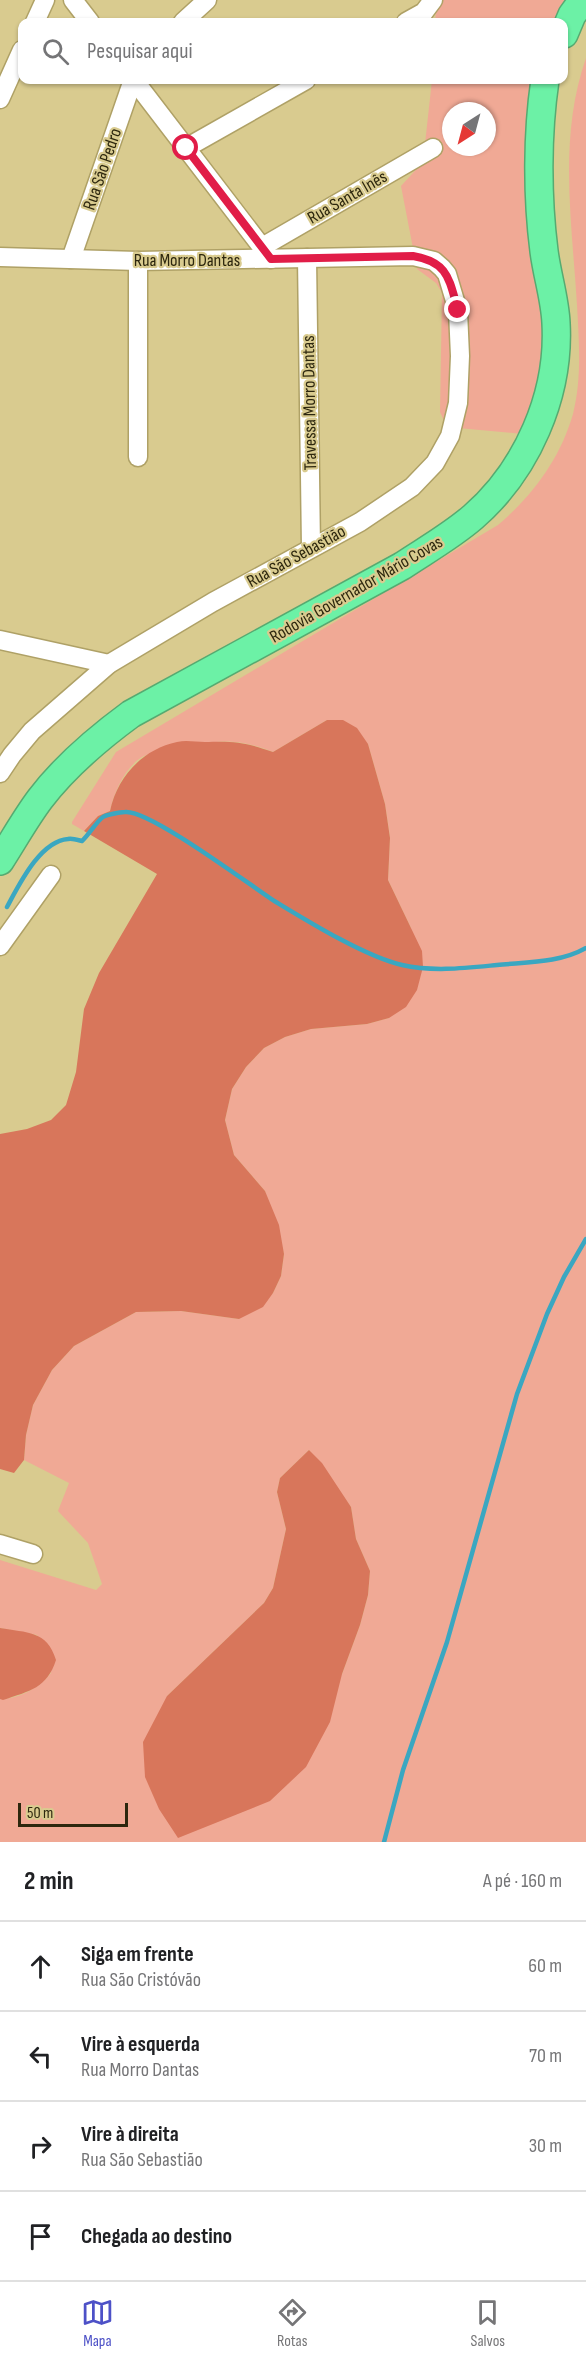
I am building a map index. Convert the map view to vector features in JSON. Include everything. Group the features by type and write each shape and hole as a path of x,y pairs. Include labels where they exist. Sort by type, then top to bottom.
{"highway":[{"path":"568,24 583,0"},
{"name":"Rodovia Governador Mário Covas","path":"0,861 40,799 69,765 101,736 131,714 402,566 441,541 473,516 502,486 528,447 544,409 555,358 556,322 544,250 539,157 540,116 544,84"}],"street":[{"path":"37,18 45,0"},
{"path":"73,0 87,18"},
{"path":"187,18 207,0"},
{"path":"413,18 424,12 433,0"},
{"path":"0,99 18,59"},
{"name":"Rua São Pedro","path":"71,258 133,84"},
{"path":"137,84 266,253"},
{"path":"186,148 299,84"},
{"name":"Rua Santa Inês","path":"266,253 433,148"},
{"name":"Rua Morro Dantas","path":"0,257 138,261 266,253 307,258 413,256 434,261 442,268"},
{"name":"Travessa Morro Dantas","path":"307,258 311,548"},
{"path":"138,261 138,457"},
{"name":"Rua São Sebastião","path":"0,773 32,731 109,663 213,602 360,522 412,487 435,462 450,436 458,403 460,345 458,310 447,274 442,268"},
{"path":"0,640 109,663"},
{"path":"0,946 51,876"},
{"path":"0,1544 33,1554"}],"shaded area":[{"path":"437,0 572,0 562,18 435,18"},
{"path":"586,58 586,1842 0,1842 0,1699 28,1692 51,1673 37,1635 0,1628 0,1560 96,1590 102,1584 88,1543 58,1511 69,1483 24,1460 26,1435 33,1405 52,1370 74,1346 136,1312 181,1311 239,1319 273,1293 281,1276 284,1254 265,1191 234,1155 225,1120 232,1089 246,1067 264,1048 285,1037 311,1029 367,1024 389,1018 411,928 388,880 390,837 385,804 368,744 327,720 273,752 234,742 211,742 147,755 126,772 114,796 110,811 98,816 84,831 72,822 116,752 498,525 523,501 544,475 561,446 573,414 578,387 578,333 569,180 572,119 577,88","holes":["309,1450 351,1507 356,1539 370,1571 368,1595 360,1625 342,1674 167,1696 264,1603 273,1588 286,1529 277,1492 280,1478"]},
{"path":"432,84 542,84 547,302 545,385 523,434 447,427 440,412 442,293 436,283 417,269 401,186 423,162"},
{"path":"327,720 343,720 357,728 368,744 385,804 390,838 388,880 422,951 423,967 417,990 406,1007 389,1018 367,1024 311,1029 285,1037 264,1048 246,1067 232,1089 225,1120 234,1155 265,1191 279,1225 284,1254 281,1276 263,1307 239,1319 181,1311 136,1312 74,1346 52,1370 33,1405 26,1435 24,1460 14,1473 0,1469 0,1134 27,1129 51,1120 66,1105 76,1072 84,1009 99,973 157,874 84,831 98,816 110,811 113,799 125,776 133,766 153,751 184,741 232,742 273,752"},
{"path":"309,1450 322,1463 351,1507 356,1539 370,1571 368,1595 342,1674 330,1722 306,1767 270,1801 178,1838 159,1809 145,1777 143,1742 167,1696 264,1603 273,1588 286,1529 277,1492 280,1478"},
{"path":"0,1628 27,1632 41,1638 52,1650 56,1660 48,1677 42,1683 29,1691 3,1700 0,1699"}],"waterway":[{"path":"7,907 32,866 48,847 68,839 82,841 103,817 125,812 137,814 177,835 276,902 355,947 388,961 414,967 461,968 554,959 586,948"},
{"path":"384,1842 403,1770 447,1642 517,1394 547,1314 564,1277 586,1239"}],"route":[{"path":"186,148 271,259 413,256 424,258 434,261 447,274 458,310"}]}
